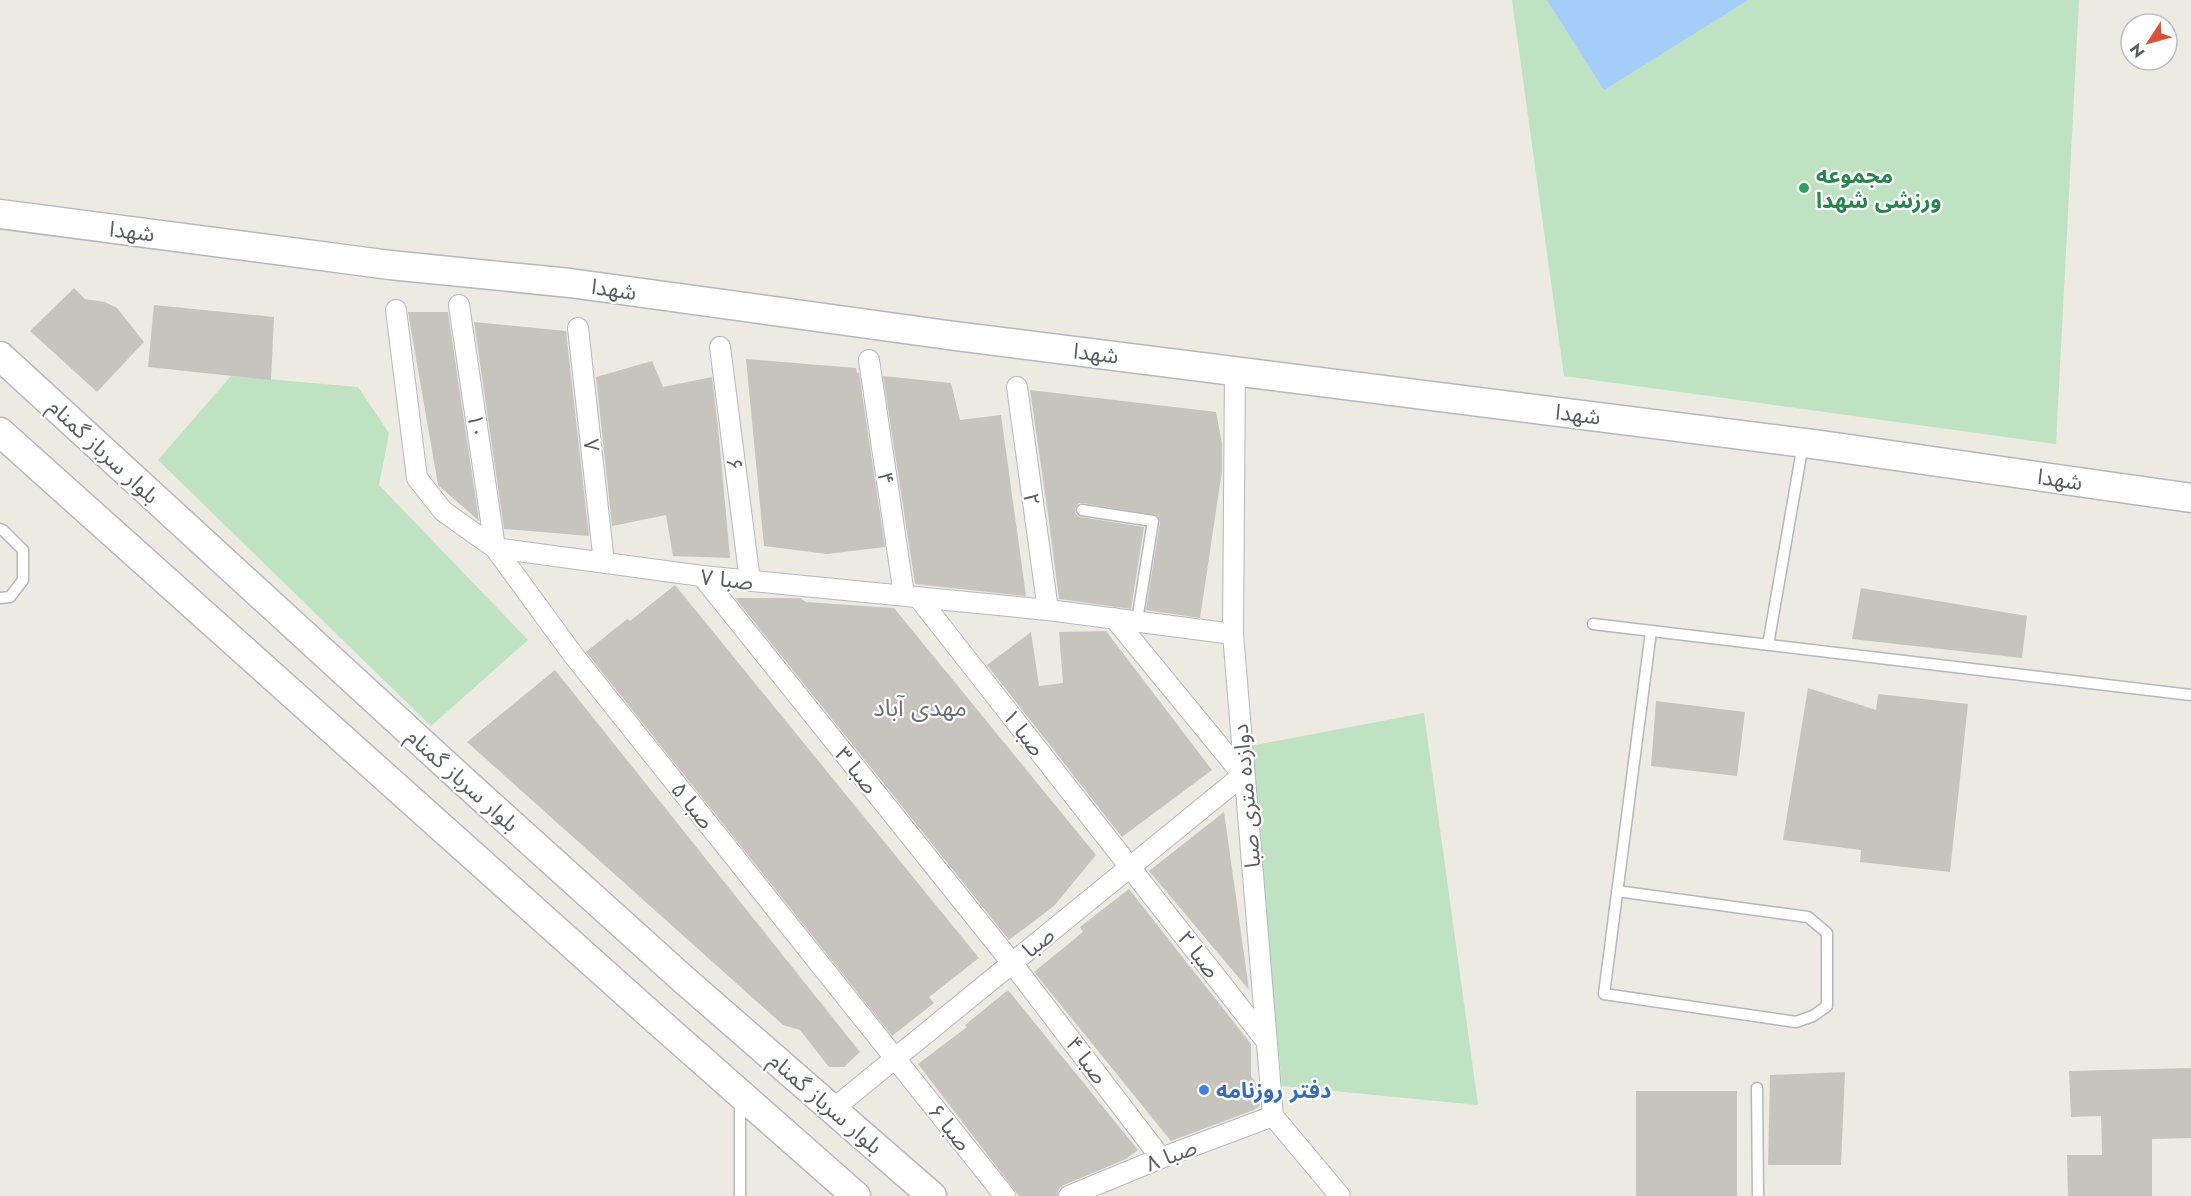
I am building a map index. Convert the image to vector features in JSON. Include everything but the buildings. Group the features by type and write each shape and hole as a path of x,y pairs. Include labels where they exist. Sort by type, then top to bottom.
{"main road":[{"name":"شهدا","path":"0,214 390,265 570,283 955,336 1803,442 2191,498"},
{"name":"بلوار سرباز گمنام","path":"0,356 485,801 932,1196"},
{"path":"0,432 651,1016 856,1196"}],"street":[{"name":"۱۰","path":"459,305 495,548"},
{"name":"صبا ۷","path":"396,310 417,478 443,510 495,548 702,576 1048,610 1233,634"},
{"name":"۸","path":"578,328 604,563"},
{"name":"۶","path":"720,347 750,581"},
{"name":"۴","path":"869,360 911,596"},
{"name":"دوازده متری صبا","path":"1235,371 1233,634 1273,1116"},
{"name":"۲","path":"1017,387 1048,610"},
{"name":"صبا ۵","path":"495,548 574,656 895,1059"},
{"name":"صبا ۳","path":"702,576 1012,963"},
{"name":"صبا ۱","path":"911,596 1130,867"},
{"path":"1114,618 1244,775"},
{"name":"صبا","path":"833,1109 1244,775"},
{"name":"صبا ۲","path":"1130,867 1267,1042"},
{"name":"صبا ۴","path":"1012,963 1161,1158"},
{"name":"صبا ۶","path":"895,1059 1005,1196"},
{"path":"1273,1116 1340,1196"},
{"name":"صبا ۸","path":"1069,1196 1273,1116"}],"lane":[{"path":"1768,645 1803,442"},
{"path":"1083,510 1153,521 1137,621"},
{"path":"0,529 23,550 24,580 10,597 0,598"},
{"path":"1593,624 2191,695"},
{"path":"1617,891 1808,917 1827,933 1827,1006 1813,1016 1796,1022 1604,994 1617,891 1651,630"},
{"path":"1757,1088 1758,1196"},
{"path":"740,1092 740,1196"}],"green space":[{"name":"مجموعه ورزشی شهدا","path":"1512,0 2079,0 2056,444 1564,376"},
{"path":"231,376 358,387 389,433 379,485 528,640 431,726 158,460"},
{"path":"1424,713 1478,1105 1282,1086 1250,746"}],"water":[{"path":"1547,0 1748,0 1604,90"}],"place":[{"name":"مجموعه ورزشی شهدا","path":"1804,188"},
{"name":"دفتر روزنامه","path":"1204,1090"}],"district":[{"name":"مهدی آباد","path":"920,707"}]}
